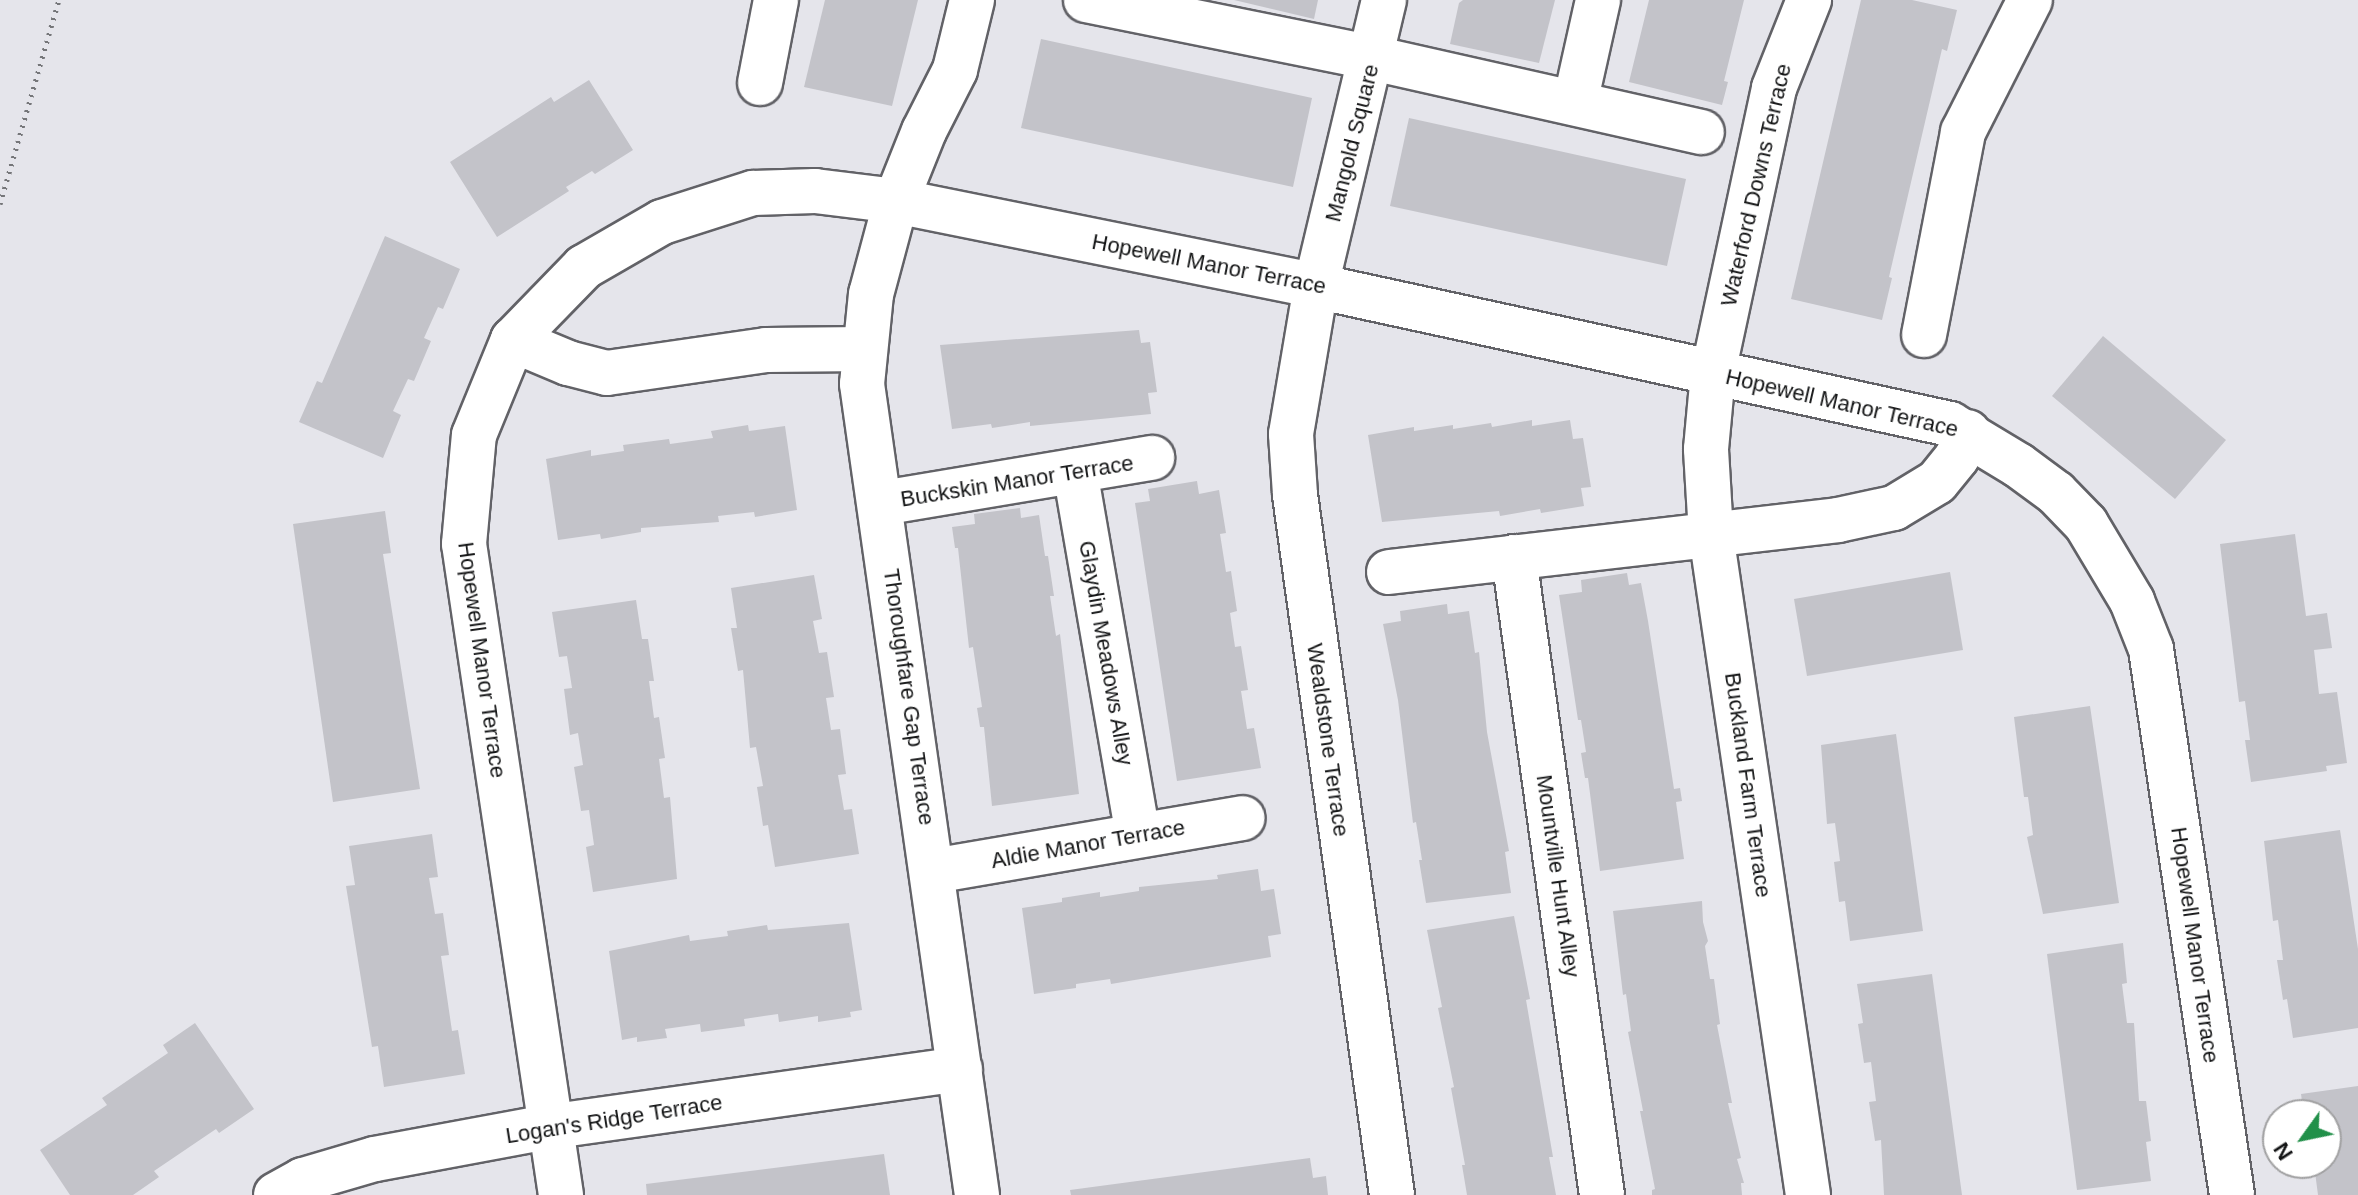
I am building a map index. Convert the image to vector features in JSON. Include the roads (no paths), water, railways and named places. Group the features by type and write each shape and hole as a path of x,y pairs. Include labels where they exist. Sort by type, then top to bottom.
{"street":[{"path":"760,83 776,0"},
{"name":"Thoroughfare Gap Terrace","path":"972,0 955,70 896,201 871,294 862,384 882,503 977,1195"},
{"path":"1086,0 1176,9 1373,58 1702,132"},
{"name":"Mangold Square","path":"1316,286 1373,58 1384,0"},
{"path":"1575,103 1598,0"},
{"name":"Waterford Downs Terrace","path":"1713,373 1774,88 1809,0"},
{"path":"1924,335 1963,132 2029,0"},
{"name":"Hopewell Manor Terrace","path":"561,1195 548,1127 464,544 474,435 513,340 584,267 662,222 753,193 815,191 896,201 1316,286 1950,424 1968,432 2056,493 2086,524 2132,601 2151,649 2232,1195"},
{"name":"Wealdstone Terrace","path":"1316,286 1291,434 1295,495 1392,1195"},
{"path":"513,340 568,363 607,373 766,350 865,349"},
{"name":"Buckland Farm Terrace","path":"1713,373 1706,449 1711,534 1808,1195"},
{"path":"1389,572 1838,520 1894,508 1937,482 1957,457 1968,432"},
{"name":"Buckskin Manor Terrace","path":"882,503 1152,458"},
{"name":"Glaydin Meadows Alley","path":"1075,471 1138,835"},
{"name":"Mountville Hunt Alley","path":"1514,557 1602,1195"},
{"name":"Aldie Manor Terrace","path":"933,871 1243,818"},
{"name":"Logan's Ridge Terrace","path":"276,1195 303,1180 375,1159 548,1127 960,1069"}]}
